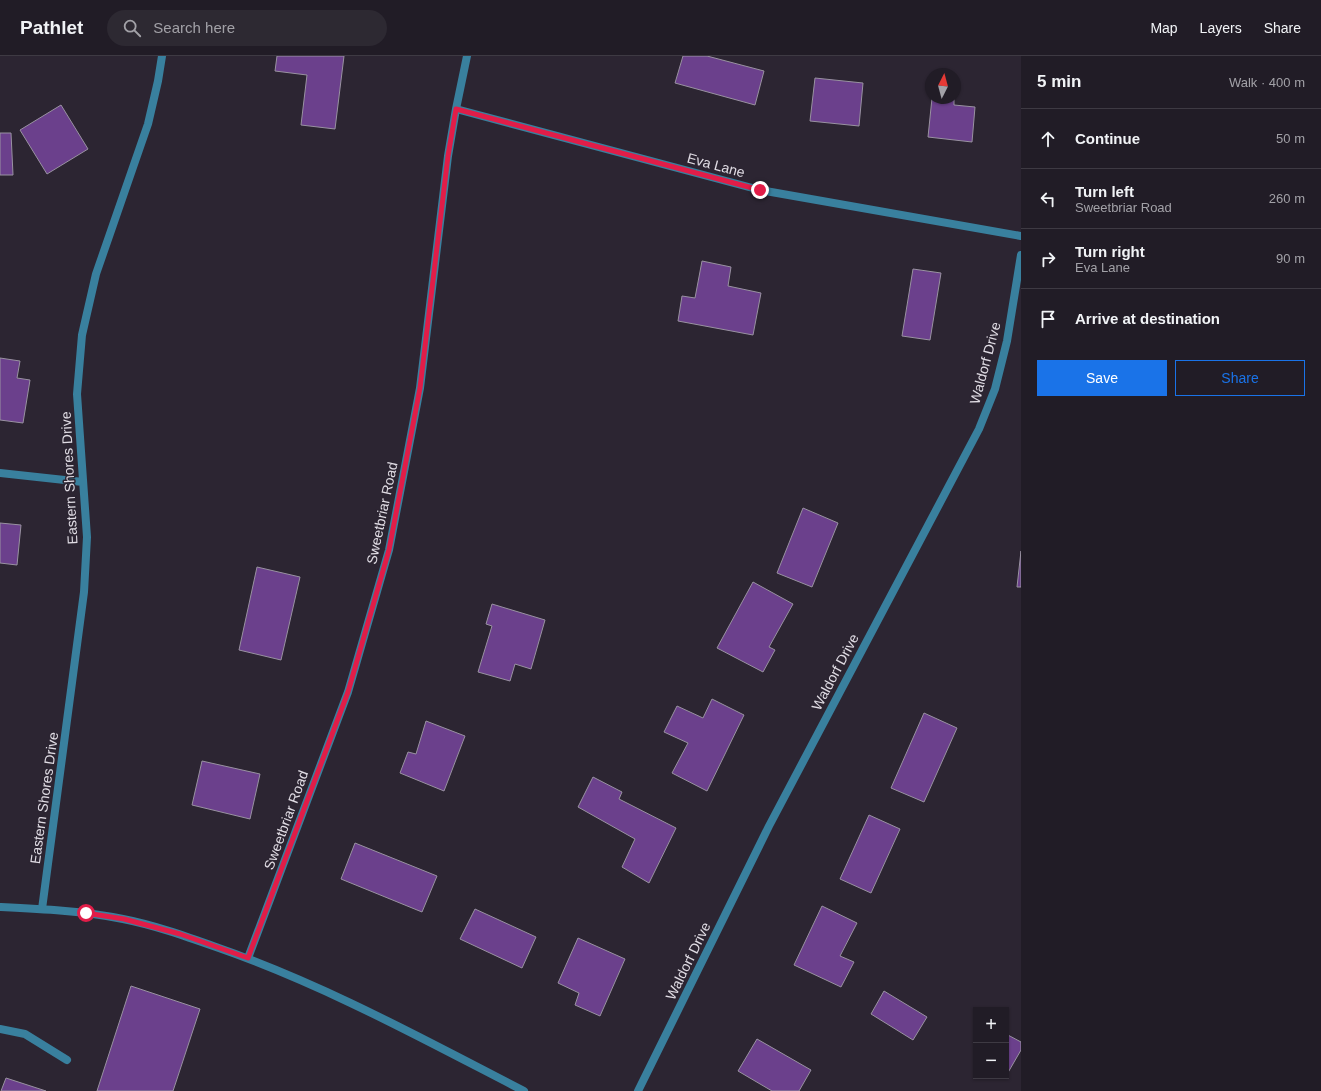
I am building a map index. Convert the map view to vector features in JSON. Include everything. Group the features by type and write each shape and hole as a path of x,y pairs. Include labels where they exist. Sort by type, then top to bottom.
{"street":[{"name":"Eastern Shores Drive","path":"42,909 84,592 87,537 77,394 82,335 96,274 148,124 162,56"},
{"name":"Sweetbriar Road","path":"248,958 348,692 389,550 420,388 448,156 467,56"},
{"name":"Eva Lane","path":"456,109 760,190 1021,236"},
{"name":"Waldorf Drive","path":"638,1091 769,826 979,429 995,389 1007,341 1021,255"},
{"path":"0,472 83,482"},
{"path":"0,907 86,913 124,919 180,934 248,958 375,1013 524,1091"},
{"path":"0,1029 25,1034 67,1060"}],"building":[{"path":"277,56 344,56 335,129 301,125 307,75 275,71"},
{"path":"683,56 707,56 764,71 755,105 675,83"},
{"path":"815,78 863,83 859,126 810,121"},
{"path":"931,104 954,104 975,107 972,142 928,137"},
{"path":"61,105 88,149 47,174 20,130"},
{"path":"0,133 11,133 13,175 0,175"},
{"path":"702,261 731,267 728,286 761,293 753,335 678,321 682,296 695,298"},
{"path":"913,269 941,273 930,340 902,336"},
{"path":"0,358 20,361 17,378 30,380 23,423 0,420"},
{"path":"803,508 838,523 812,587 777,573"},
{"path":"0,523 21,525 17,565 0,563"},
{"path":"1021,551 1021,587 1017,587"},
{"path":"257,567 300,577 281,660 239,650"},
{"path":"753,582 793,604 769,647 775,650 763,672 717,648"},
{"path":"492,604 545,620 531,669 515,664 510,681 478,672 492,626 486,624"},
{"path":"712,699 744,715 707,791 672,773 688,743 664,732 677,706 703,718"},
{"path":"924,713 957,728 924,802 891,788"},
{"path":"426,721 465,736 444,791 400,773 408,752 416,754"},
{"path":"202,761 260,774 250,819 192,805"},
{"path":"593,777 622,792 619,799 676,828 649,883 622,867 635,839 578,807"},
{"path":"869,815 900,829 871,893 840,879"},
{"path":"355,843 437,876 422,912 341,879"},
{"path":"822,906 857,923 840,956 854,962 841,987 794,965"},
{"path":"475,909 536,937 522,968 460,939"},
{"path":"578,938 625,959 600,1016 575,1005 579,993 558,983"},
{"path":"131,986 200,1009 173,1091 97,1091"},
{"path":"884,991 927,1017 913,1040 871,1014"},
{"path":"1009,1036 1021,1042 1021,1050 1009,1071"},
{"path":"757,1039 811,1070 799,1091 772,1091 738,1071"},
{"path":"6,1078 46,1091 1,1091"}],"route":[{"path":"86,913 124,919 180,934 248,958 348,692 389,550 420,388 448,156 456,109 760,190"}]}
